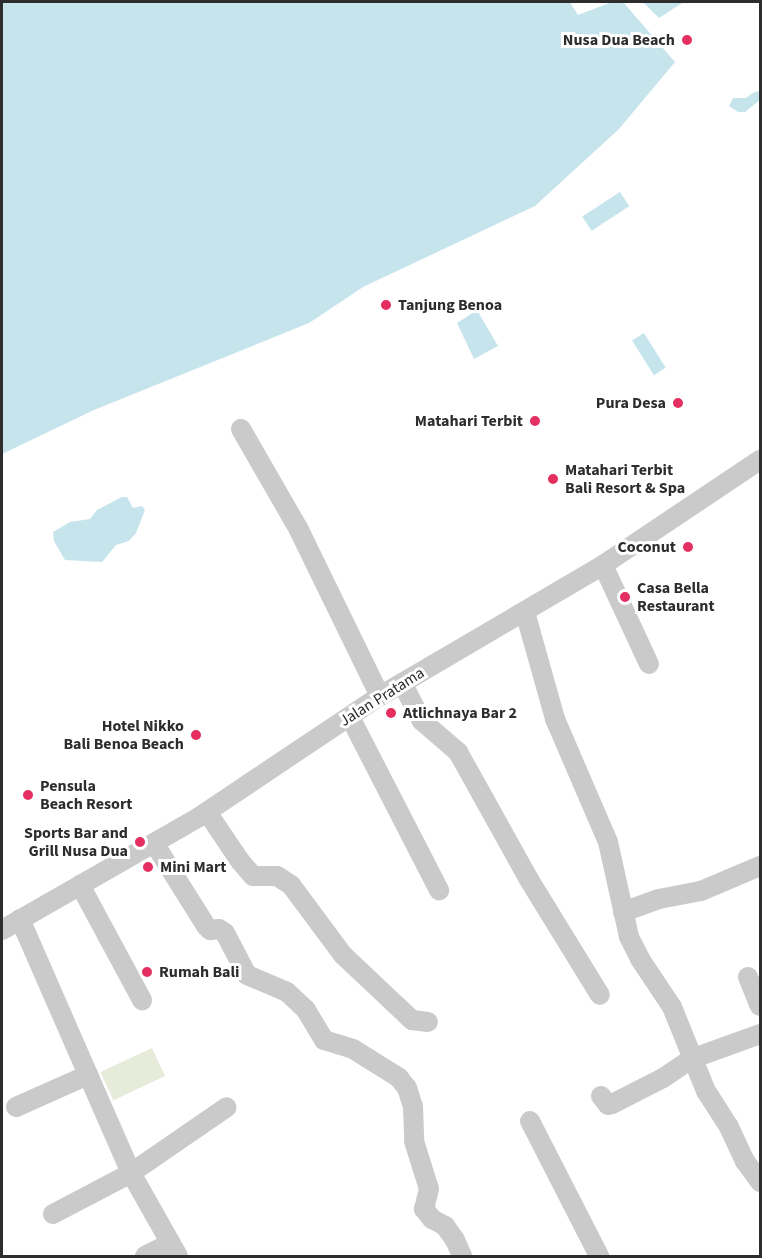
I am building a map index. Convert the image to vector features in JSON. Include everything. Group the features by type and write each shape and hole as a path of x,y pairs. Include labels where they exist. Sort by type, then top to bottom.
{"street":[{"path":"241,429 299,530 380,696"},
{"name":"Jalan Pratama","path":"2,930 207,812 380,696 603,565 760,460"},
{"path":"603,565 650,664"},
{"path":"525,612 555,719 608,842 629,937 640,959 672,1007 705,1091 729,1127 745,1161 760,1182"},
{"path":"402,683 422,721 458,752 523,869 600,995"},
{"path":"350,717 439,890"},
{"path":"207,812 253,876 277,876 291,885 343,955 412,1020 428,1022"},
{"path":"154,843 206,926 210,930 219,929 225,933 247,975 287,992 306,1010 324,1040 353,1049 399,1078 407,1088 413,1106 414,1142 429,1189 424,1209 432,1220 445,1226 455,1240 462,1257"},
{"path":"623,912 659,899 701,891 760,866"},
{"path":"80,885 142,1000"},
{"path":"20,919 131,1173 174,1250 145,1257"},
{"path":"748,977 760,1006"},
{"path":"601,1096 608,1105 612,1104 663,1078 691,1059 760,1034"},
{"path":"16,1107 88,1075"},
{"path":"52,1214 131,1173 226,1107"},
{"path":"530,1121 599,1257"}],"green space":[{"path":"152,1048 165,1076 113,1100 100,1072"}],"water":[{"path":"2,2 570,2 578,15 612,2 623,2 675,62 619,129 535,206 363,287 309,323 94,410 2,454"},
{"path":"643,2 684,2 659,18"},
{"path":"760,91 760,100 745,112 738,112 729,106 733,98 746,98"},
{"path":"620,192 629,206 592,231 582,217"},
{"path":"477,310 498,346 474,359 457,323"},
{"path":"644,333 666,368 654,375 632,340"},
{"path":"122,497 127,497 133,508 142,506 145,510 136,533 129,541 116,545 102,562 65,560 54,541 53,532 70,522 90,519 97,510"}],"place":[{"name":"Nusa Dua Beach","path":"687,40"},
{"name":"Tanjung Benoa","path":"386,305"},
{"name":"Pura Desa","path":"678,403"},
{"name":"Matahari Terbit","path":"535,421"},
{"name":"Matahari Terbit Bali Resort & Spa","path":"553,479"},
{"name":"Coconut","path":"688,547"},
{"name":"Casa Bella Restaurant","path":"625,597"},
{"name":"Atlichnaya Bar 2","path":"391,713"},
{"name":"Hotel Nikko Bali Benoa Beach","path":"196,735"},
{"name":"Pensula Beach Resort","path":"28,795"},
{"name":"Sports Bar and Grill Nusa Dua","path":"140,842"},
{"name":"Mini Mart","path":"148,867"},
{"name":"Rumah Bali","path":"147,972"}]}
